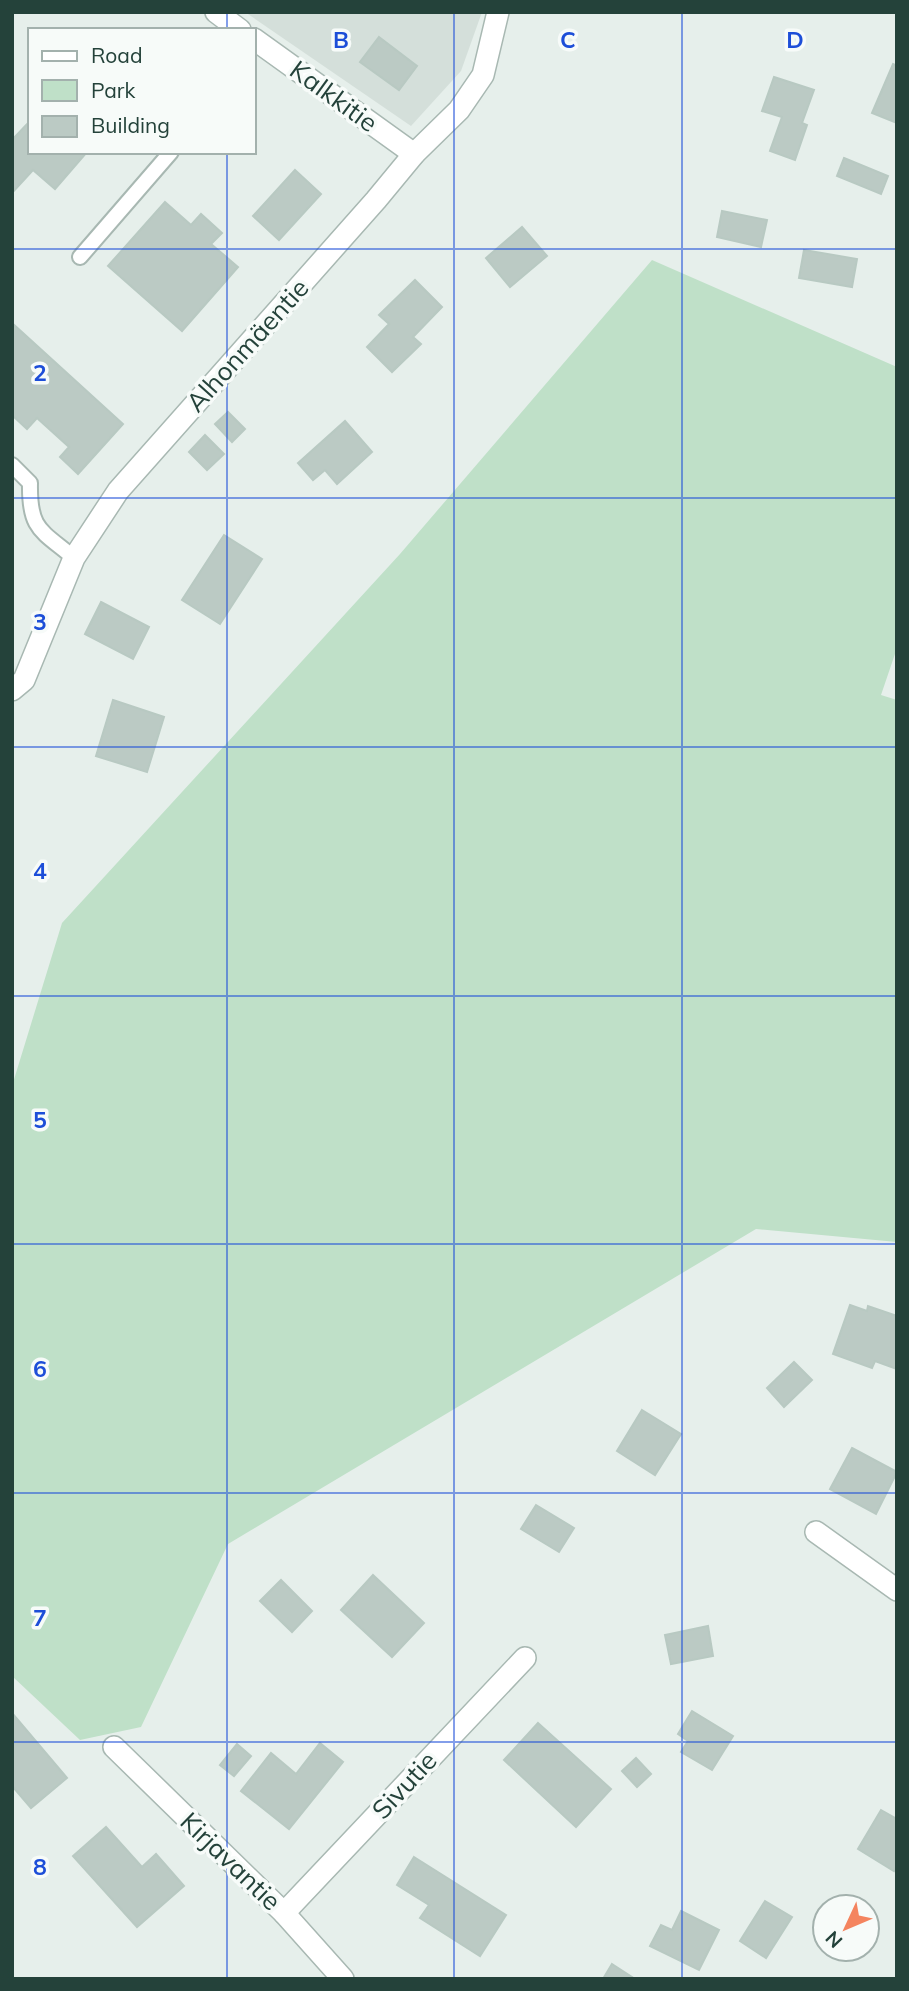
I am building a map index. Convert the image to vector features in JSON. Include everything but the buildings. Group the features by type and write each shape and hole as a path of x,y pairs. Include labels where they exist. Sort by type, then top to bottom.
{"street":[{"path":"216,12 237,28"},
{"name":"Alhonmäentie","path":"12,690 24,680 74,558 118,491 414,154 459,110 483,75 498,12"},
{"name":"Kalkkitie","path":"257,47 414,154"},
{"path":"816,1532 897,1590"},
{"name":"Sivutie","path":"284,1913 525,1658"},
{"name":"Kirjavantie","path":"114,1747 284,1913 343,1979"}],"lane":[{"path":"80,257 169,154"},
{"path":"12,465 30,483 29,509 37,527 74,558"}],"shaded area":[{"path":"245,12 482,12 461,71 411,126"}],"green space":[{"path":"652,260 897,367 897,648 881,695 897,700 897,1242 756,1229 228,1544 141,1727 80,1740 12,1676 12,1086 62,923 400,554"}]}
